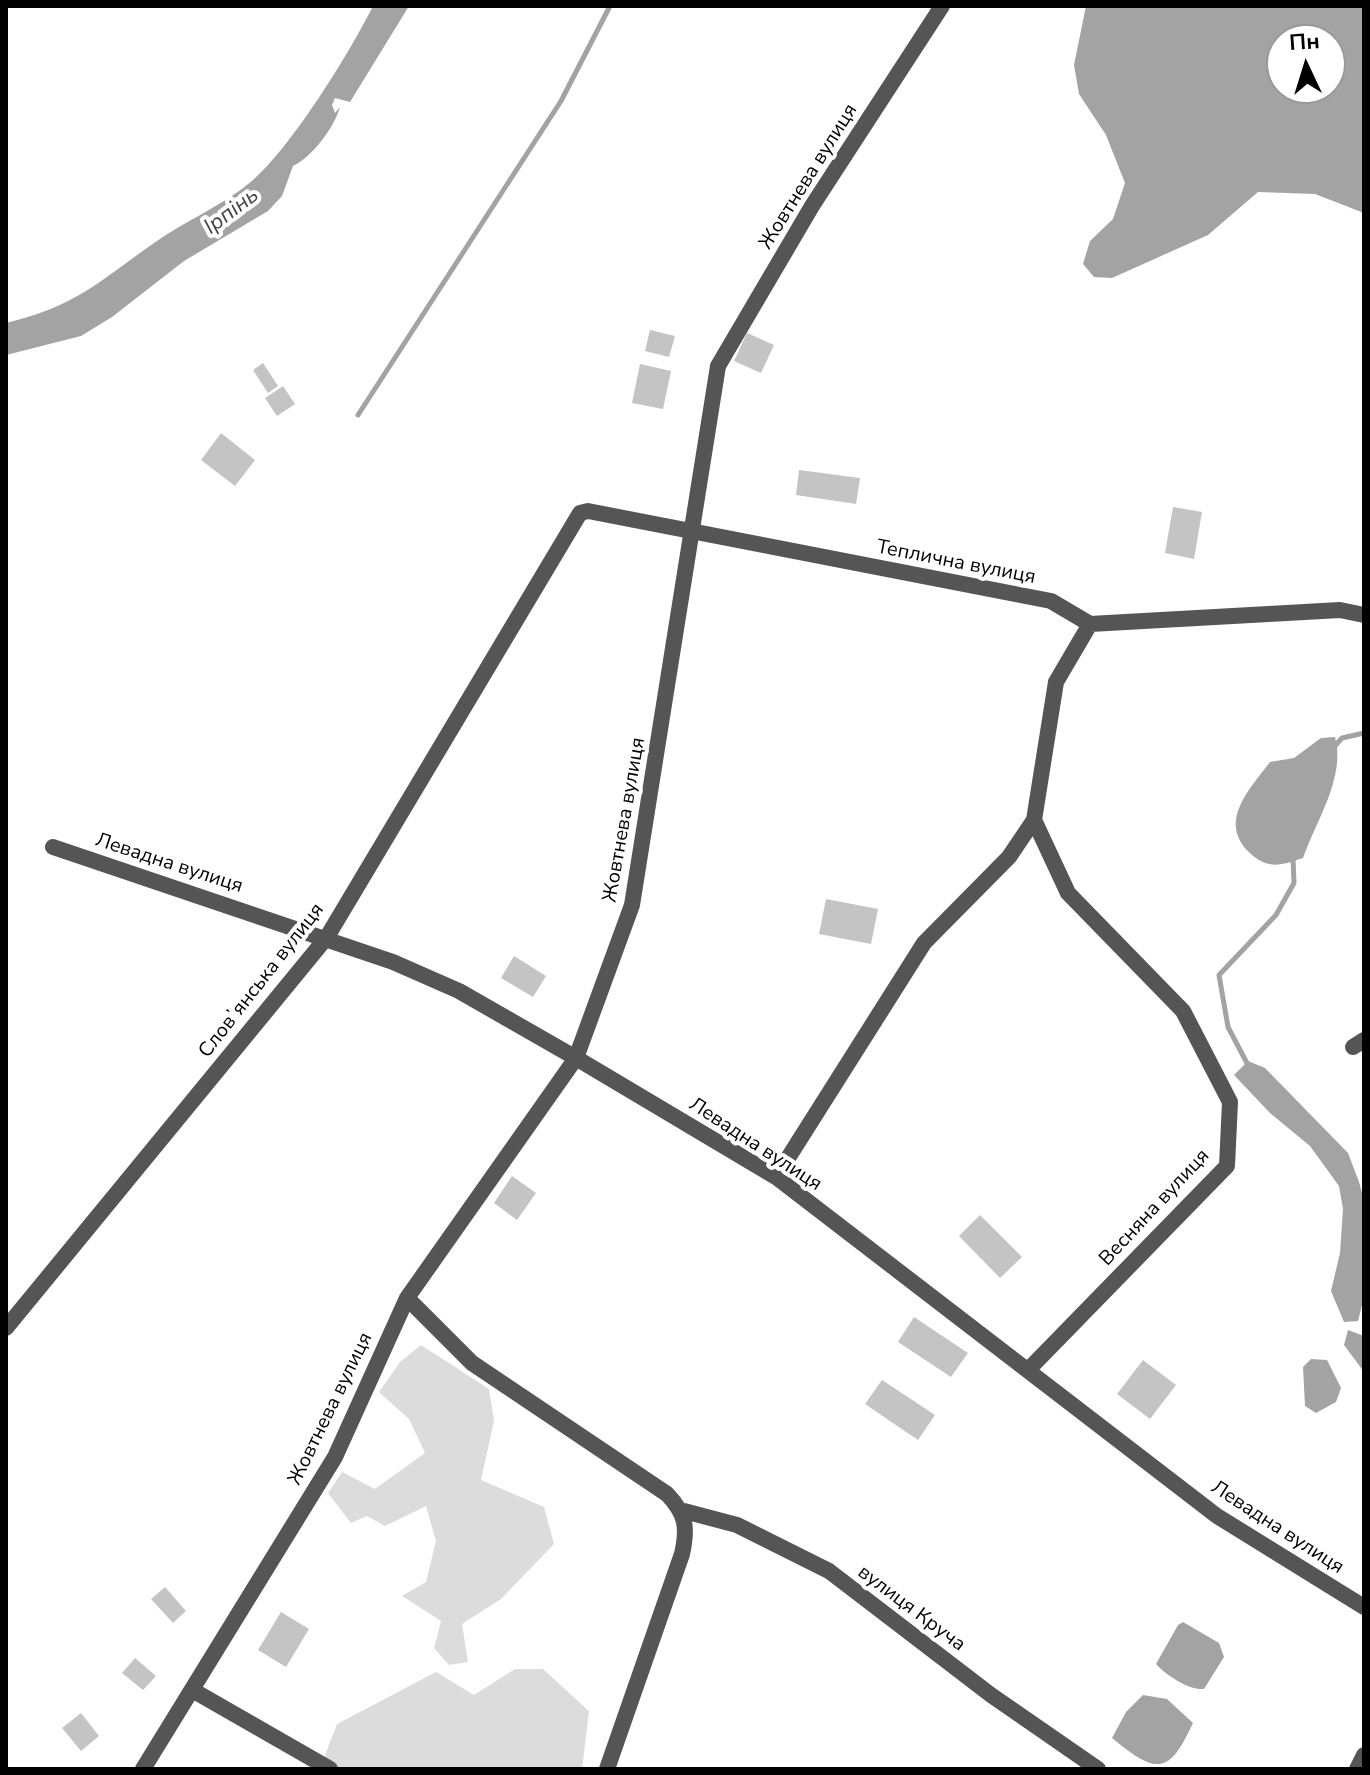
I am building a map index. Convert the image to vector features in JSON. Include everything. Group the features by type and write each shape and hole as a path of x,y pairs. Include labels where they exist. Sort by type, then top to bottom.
{"street":[{"name":"Жовтнева вулиця","path":"143,1769 194,1691 335,1457 407,1298 576,1058 632,905 718,366 812,206 942,6"},
{"name":"Теплична вулиця","path":"588,511 1051,601 1090,624"},
{"name":"Словʼянська вулиця","path":"6,1328 327,937 575,520 580,513 588,511"},
{"path":"776,1177 924,943 1009,857 1034,820 1056,682 1090,624 1340,610 1364,615"},
{"name":"Весняна вулиця","path":"1029,1369 1227,1166 1230,1102 1183,1011 1068,893 1034,820"},
{"name":"Левадна вулиця","path":"53,847 327,937 459,991 576,1058 776,1177 1217,1516 1364,1607"},
{"name":"вулиця Круча","path":"407,1298 472,1363 667,1494 684,1511 737,1525 829,1571 991,1695 1098,1769"},
{"path":"607,1769 682,1554 687,1535 684,1511"},
{"path":"194,1691 330,1769"},
{"path":"1357,1769 1364,1755"}],"shaded area":[{"path":"421,1345 489,1389 494,1421 481,1480 544,1507 554,1544 501,1599 462,1624 468,1662 449,1665 434,1648 441,1621 402,1596 426,1582 436,1541 426,1506 385,1526 367,1516 351,1523 328,1493 342,1472 375,1489 425,1453 409,1419 379,1392 400,1362"},
{"path":"515,1669 543,1669 589,1711 582,1769 327,1769 322,1763 337,1724 436,1672 474,1695"}],"water":[{"name":"Ірпінь","path":"373,6 409,6 350,102 335,98 332,105 335,113 340,107 333,124 315,149 293,166 282,196 268,211 184,261 112,317 81,336 6,355 6,323 51,309 85,292 166,235 252,181 284,146 318,98"},
{"path":"1086,6 1364,6 1364,213 1315,194 1258,192 1208,235 1112,278 1094,277 1083,264 1090,241 1113,219 1125,183 1106,135 1079,94 1074,65"},
{"path":"1335,737 1337,752 1333,783 1303,858 1276,865 1258,859 1241,842 1237,831 1236,819 1245,796 1270,762 1294,758 1321,738"},
{"path":"1248,1061 1265,1068 1348,1153 1364,1200 1364,1297 1358,1321 1344,1322 1331,1291 1340,1253 1343,1209 1339,1186 1310,1146 1270,1113 1234,1075"},
{"path":"1348,1330 1364,1336 1364,1372 1344,1345"},
{"path":"1311,1359 1327,1360 1341,1388 1336,1402 1316,1413 1305,1406 1303,1367"},
{"path":"1183,1622 1219,1643 1224,1657 1204,1689 1178,1681 1156,1664 1178,1625"},
{"path":"1143,1695 1167,1699 1193,1723 1177,1752 1160,1764 1140,1759 1112,1738 1126,1712"}],"building":[{"path":"650,330 675,336 669,357 645,351"},
{"path":"747,333 774,345 761,373 734,361"},
{"path":"263,363 278,386 268,393 253,370"},
{"path":"640,364 671,371 663,409 632,403"},
{"path":"283,386 295,404 277,416 265,398"},
{"path":"221,433 255,460 235,486 201,460"},
{"path":"799,470 860,478 856,504 796,495"},
{"path":"1173,507 1202,512 1194,559 1165,553"},
{"path":"826,899 878,909 871,944 819,934"},
{"path":"514,956 546,976 533,997 501,978"},
{"path":"512,1176 536,1193 517,1220 494,1203"},
{"path":"980,1215 1022,1257 1000,1278 959,1236"},
{"path":"914,1317 968,1353 951,1377 898,1342"},
{"path":"1143,1360 1176,1385 1150,1419 1117,1394"},
{"path":"882,1380 935,1415 918,1440 865,1404"},
{"path":"165,1587 186,1611 173,1623 151,1599"},
{"path":"281,1612 309,1629 286,1667 258,1650"},
{"path":"135,1658 156,1676 143,1690 122,1673"},
{"path":"81,1713 99,1736 81,1751 62,1728"}],"waterway":[{"path":"358,415 561,101 610,6"},
{"path":"1333,748 1342,738 1364,733"},
{"path":"1249,1067 1228,1027 1219,975 1276,915 1294,883 1293,858"}]}
